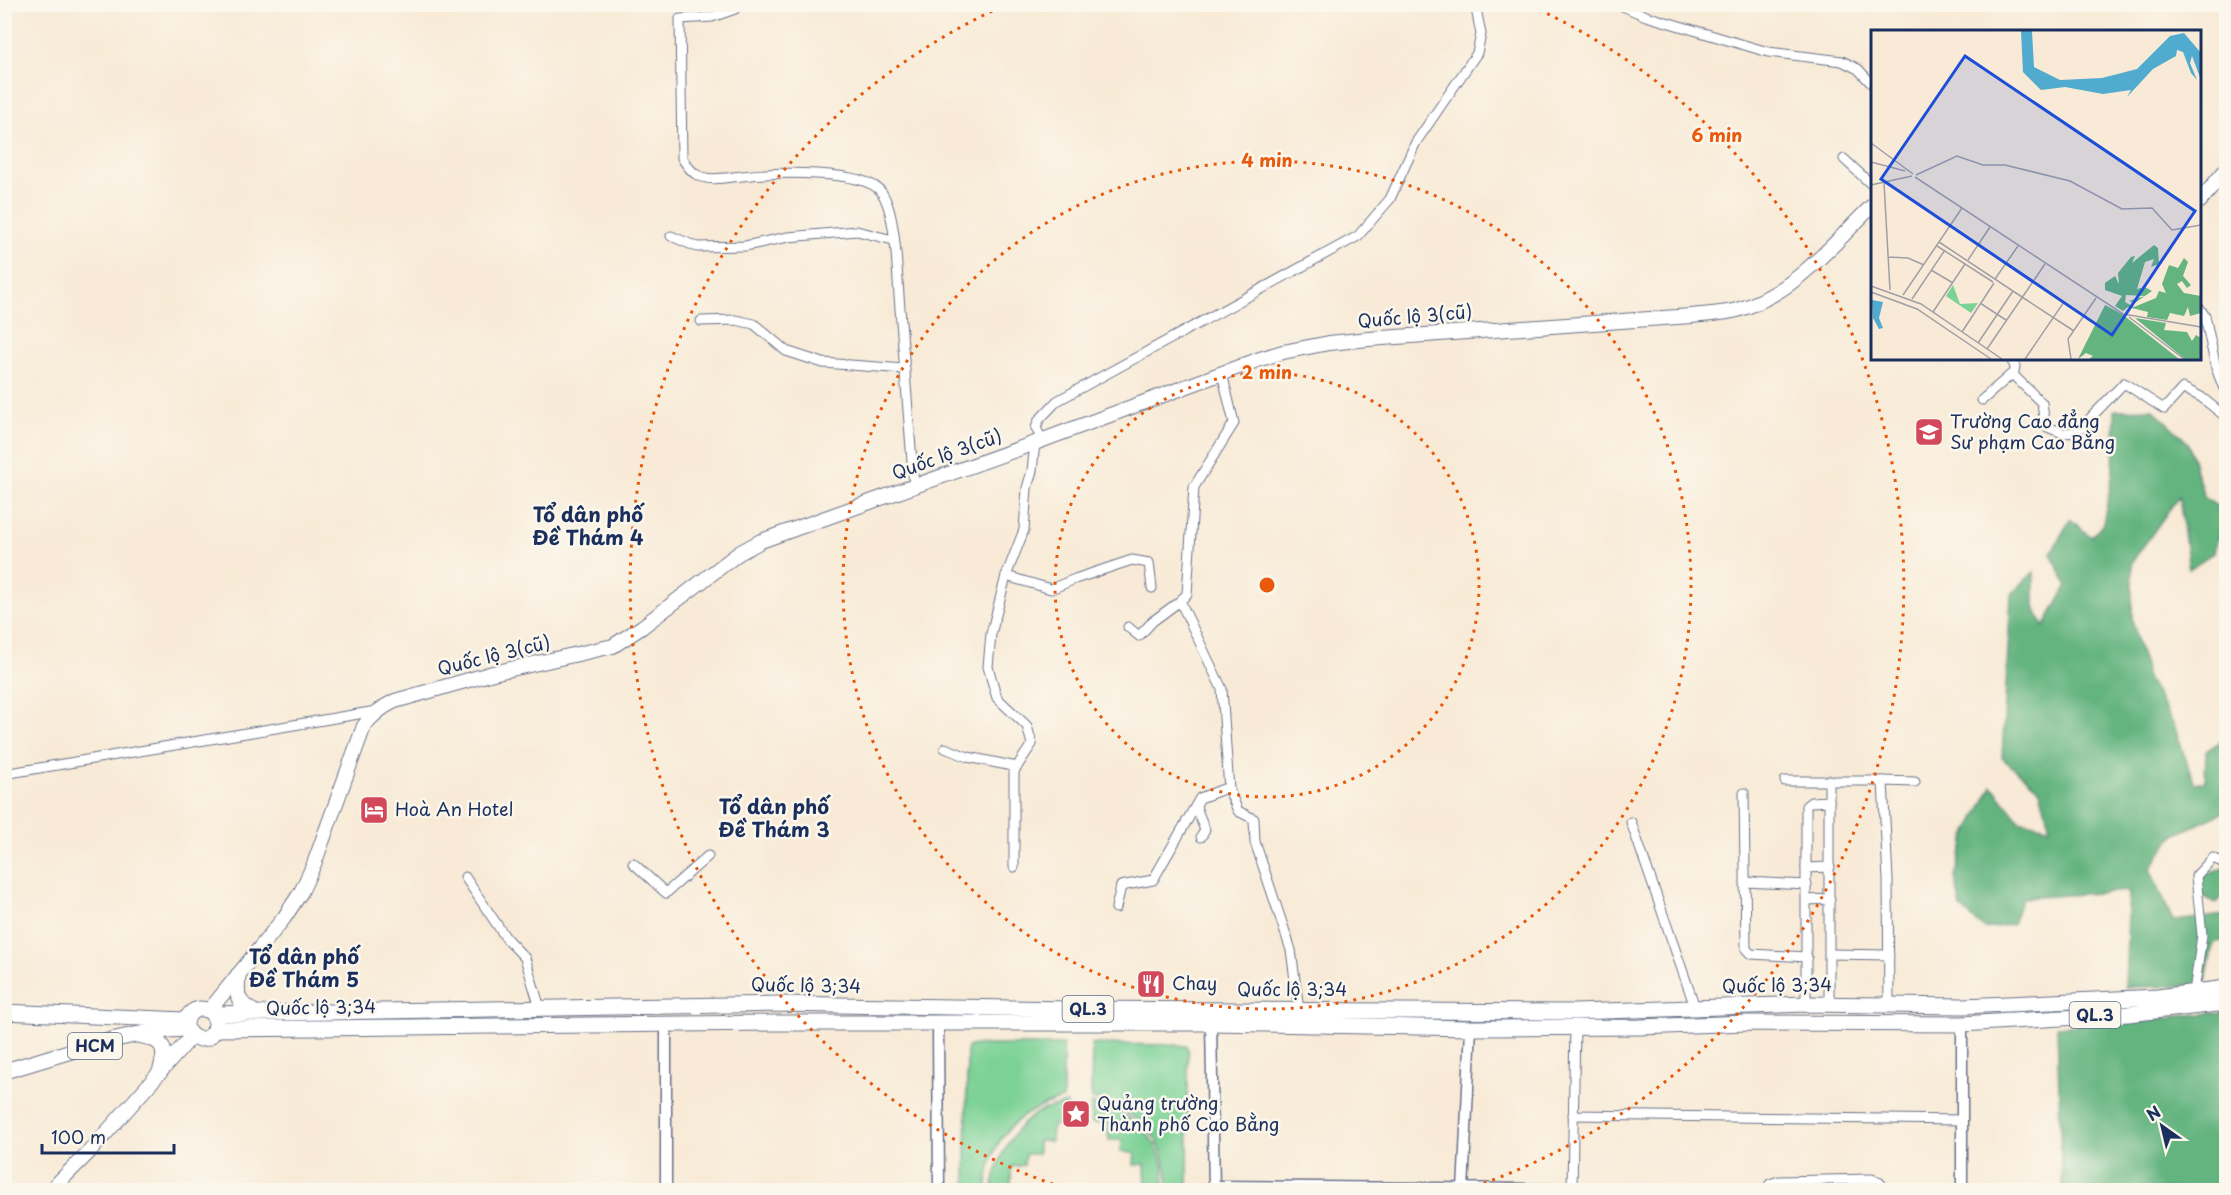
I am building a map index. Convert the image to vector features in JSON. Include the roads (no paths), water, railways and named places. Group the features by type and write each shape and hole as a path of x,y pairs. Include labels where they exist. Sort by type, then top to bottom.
{"highway":[{"path":"238,975 236,989 239,999 245,1008 256,1013"},
{"name":"Quốc lộ 3;34","path":"212,1018 666,1024 775,1023 938,1015 1211,1016 1471,1028 1746,1023 1962,1024 2128,1014 2194,1000 2226,988"},
{"path":"2194,1000 2226,996"},
{"name":"Quốc lộ 3;34","path":"1211,1016 1299,1010 1575,1012 1806,1004 1963,1006 2158,997 2226,1003"},
{"path":"2194,1000 2226,1010"},
{"path":"775,1004 775,1023"},
{"name":"Quốc lộ 3;34","path":"212,1018 256,1013 775,1004 938,1015"},
{"path":"1962,1024 1963,1006"},
{"path":"1695,1007 1696,1025"},
{"name":"HCM","path":"4,1012 188,1028 199,1039 207,1038 212,1018 197,1010 190,1014 188,1028"},
{"path":"1471,1028 1488,1010"},
{"name":"HCM","path":"4,1071 135,1035 159,1030 188,1028"},
{"path":"135,1035 156,1039 164,1048 165,1057 160,1072"}],"main road":[{"path":"2201,199 2226,170"},
{"name":"Quốc lộ 3(cũ)","path":"376,711 395,701 482,676 613,646 642,627 739,553 761,541 1275,354 1329,343 1691,316 1737,310 1763,299 1807,269 1871,207"},
{"path":"212,1018 238,975 284,918 301,892 314,864 364,726 376,711"},
{"path":"51,1191 160,1072 188,1028"}],"street":[{"path":"737,4 735,9 712,17 680,18 682,158 698,175 721,179 803,173 861,178 874,184 883,193 890,214 893,240 914,487"},
{"path":"1014,867 1014,771 1032,744 1027,726 997,698 988,667 991,634 1006,576 1024,530 1027,488 1038,441 1036,428 1039,420 1057,400 1358,236 1390,199 1416,142 1477,53 1481,34 1475,4"},
{"path":"1618,4 1646,16 1768,52 1836,59 1858,69 1871,83"},
{"path":"1844,159 1871,184"},
{"path":"670,236 697,247 745,246 788,237 857,231 893,240"},
{"path":"2201,311 2205,316 2216,368 2226,394"},
{"path":"701,321 736,320 754,324 786,351 823,363 905,369"},
{"path":"1982,400 2012,374 2015,367 2011,360"},
{"path":"1128,627 1139,636 1152,621 1187,594 1194,487 1234,423 1222,373"},
{"path":"2012,374 2042,403 2045,426 2063,434 2077,432 2124,383 2164,409 2183,388 2201,397 2226,417"},
{"path":"1006,576 1051,589 1132,560 1149,563 1152,588"},
{"path":"1180,601 1222,689 1229,787 1238,811 1254,819 1255,842 1291,950 1299,1010"},
{"path":"4,774 376,711"},
{"path":"945,748 968,757 1017,767"},
{"path":"1829,780 1829,1004"},
{"path":"1785,781 1915,782"},
{"path":"1883,781 1889,1006"},
{"path":"1116,908 1121,886 1153,880 1200,798 1229,787"},
{"path":"1744,793 1745,947 1751,954 1807,957"},
{"path":"1806,1004 1806,806 1811,802 1829,801"},
{"path":"1196,807 1205,830 1201,837"},
{"path":"1631,822 1695,1007"},
{"path":"633,863 666,893 708,856"},
{"path":"2194,1000 2202,935 2196,876 2213,858 2226,864"},
{"path":"1806,868 1830,867"},
{"path":"465,877 506,938 525,958 540,1008"},
{"path":"1745,882 1807,885"},
{"path":"1806,900 1830,899"},
{"path":"1830,954 1889,955"},
{"path":"938,1015 939,1191"},
{"path":"1211,1016 1214,1188 1629,1191"},
{"path":"666,1024 666,1191"},
{"path":"1962,1024 1962,1191"},
{"path":"1572,1190 1575,1027"},
{"path":"1463,1189 1471,1028"},
{"path":"1573,1116 1962,1120"},
{"path":"1766,1191 1770,1184 1779,1180 1872,1179 1880,1183 1885,1191"}],"place":[{"name":"Trường Cao đẳng Sư phạm Cao Bằng","path":"1929,432"},
{"name":"Hoà An Hotel","path":"374,810"},
{"name":"Chay","path":"1151,984"},
{"name":"Quảng trường Thành phố Cao Bằng","path":"1076,1114"}],"district":[{"name":"Tổ dân phố Đề Thám 4","path":"588,526"},
{"name":"Tổ dân phố Đề Thám 3","path":"774,818"},
{"name":"Tổ dân phố Đề Thám 5","path":"304,968"}]}
